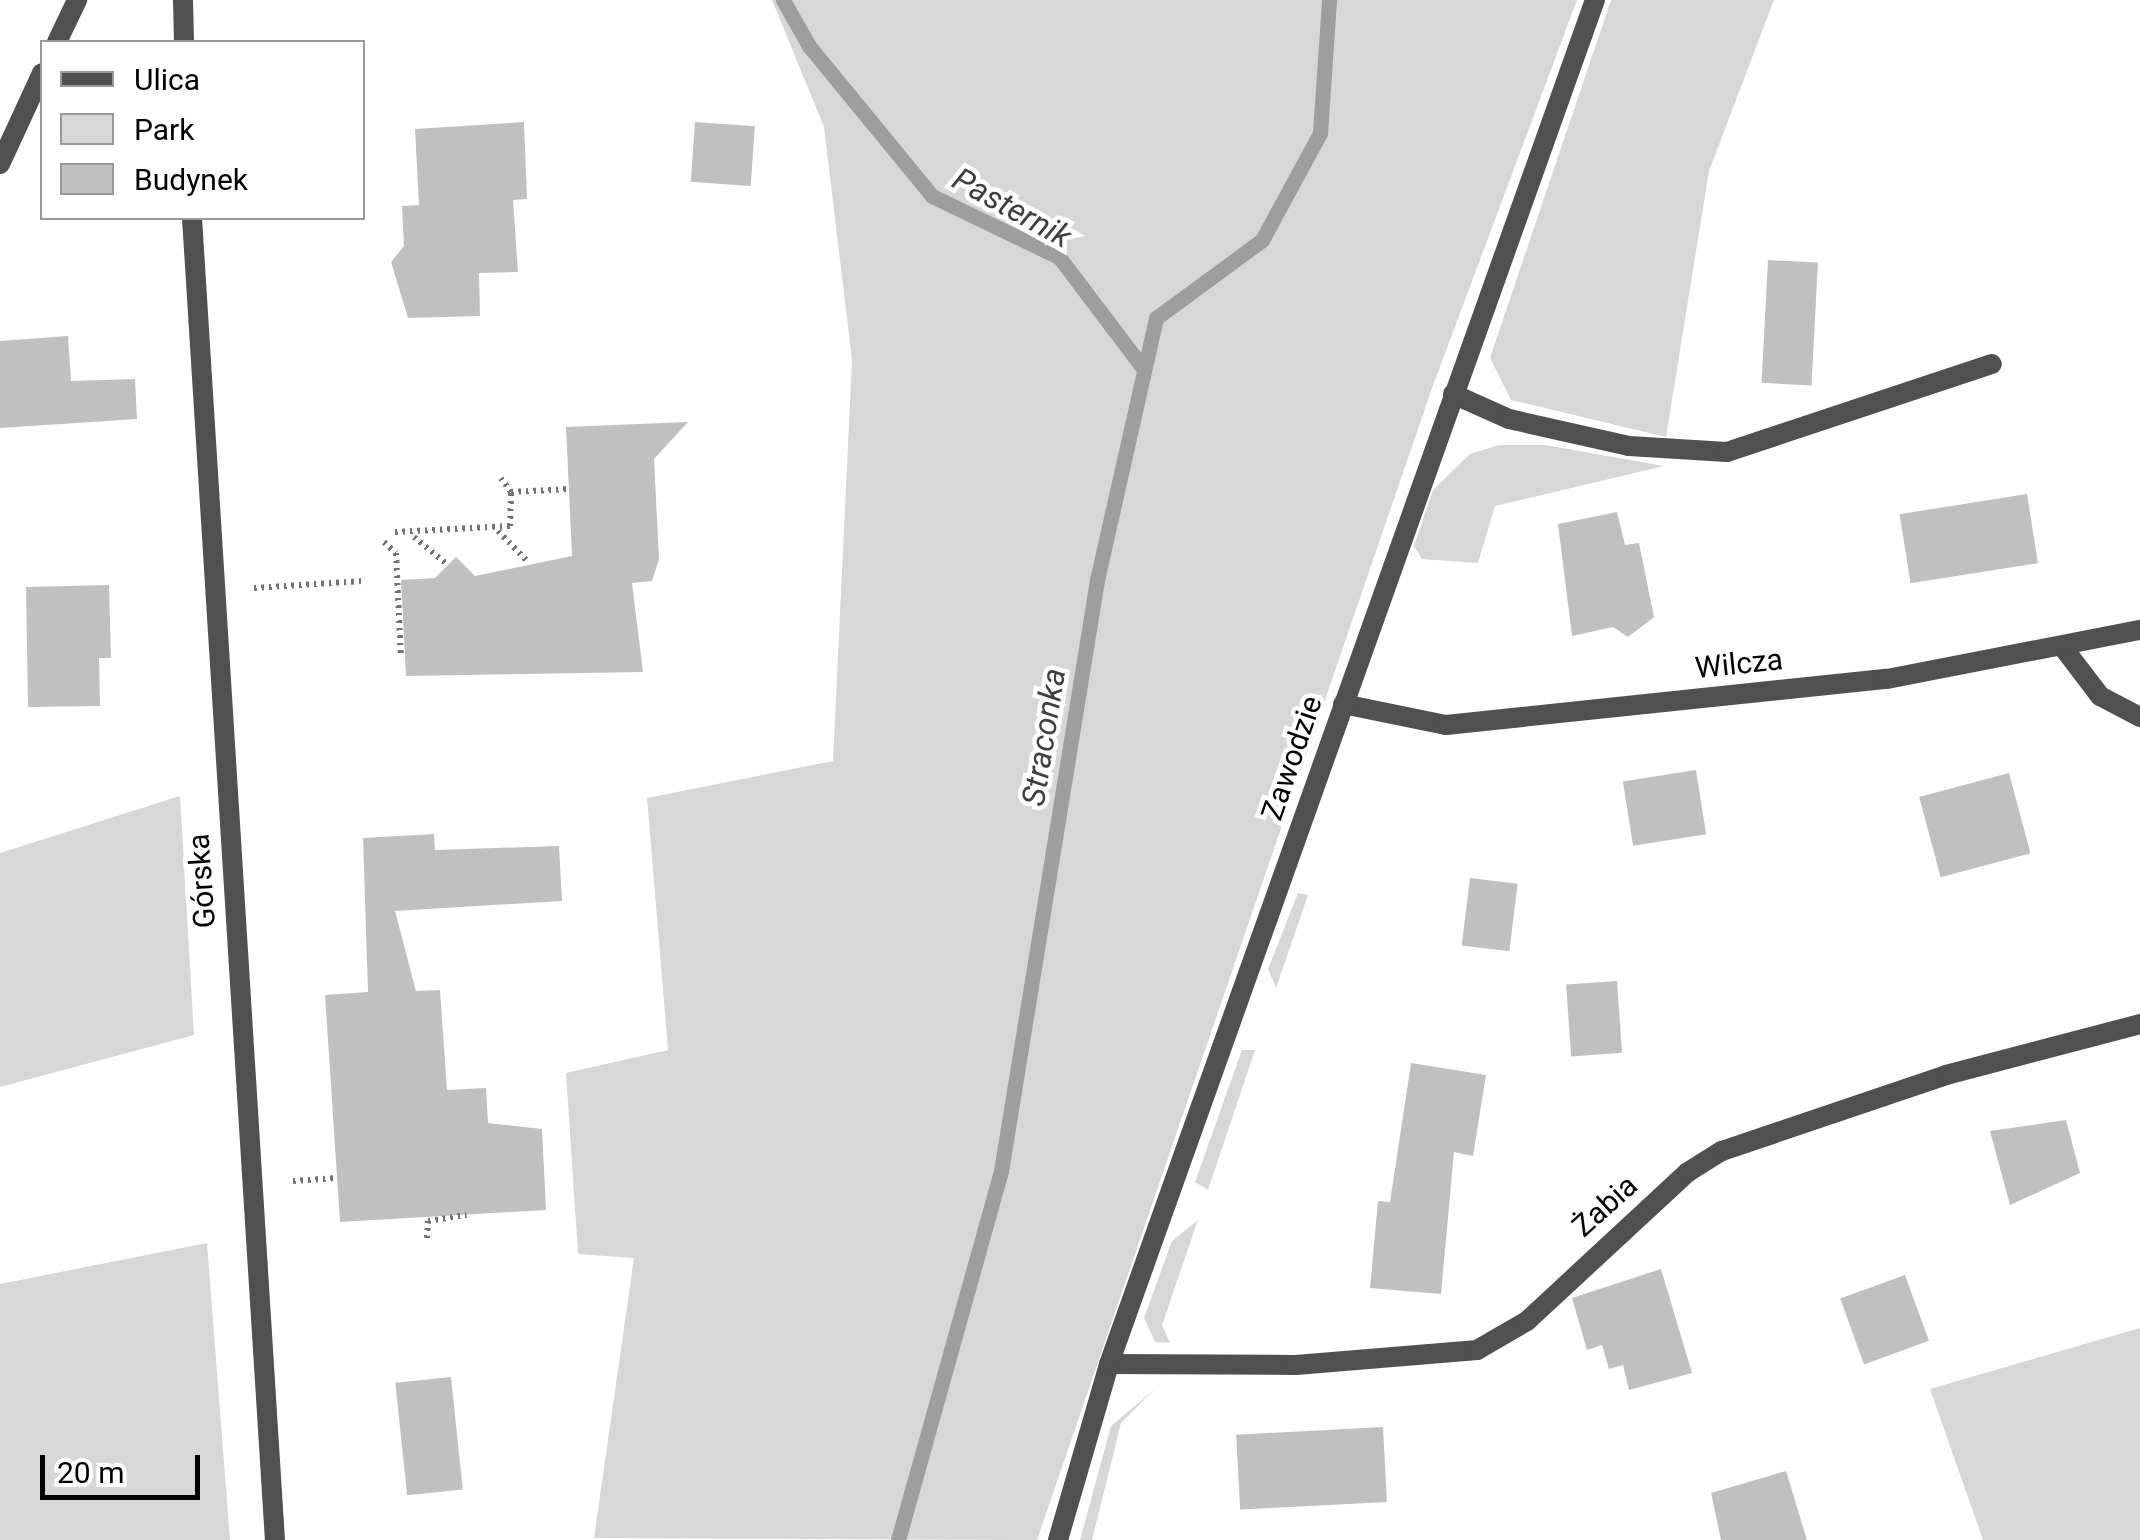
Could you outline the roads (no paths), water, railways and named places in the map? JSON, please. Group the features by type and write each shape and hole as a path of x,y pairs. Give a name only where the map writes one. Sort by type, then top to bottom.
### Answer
{"street":[{"path":"58,40 77,0"},
{"path":"183,0 184,40"},
{"name":"Zawodzie","path":"1058,1540 1109,1364 1595,0"},
{"path":"0,164 40,77"},
{"name":"Górska","path":"192,220 275,1540"},
{"path":"1452,394 1509,419 1629,446 1727,452 1992,364"},
{"name":"Wilcza","path":"1342,704 1446,725 1887,679 2065,650 2140,630"},
{"path":"2065,650 2100,696 2140,717"},
{"name":"Żabia","path":"1109,1364 1296,1366 1477,1350 1527,1321 1688,1172 1722,1152 1946,1075 2140,1024"}],"waterway":[{"name":"Pasternik","path":"783,0 809,46 932,196 1059,257 1143,368"},
{"name":"Straconka","path":"898,1540 1001,1171 1097,580 1156,318 1262,240 1320,133 1329,0"}]}
